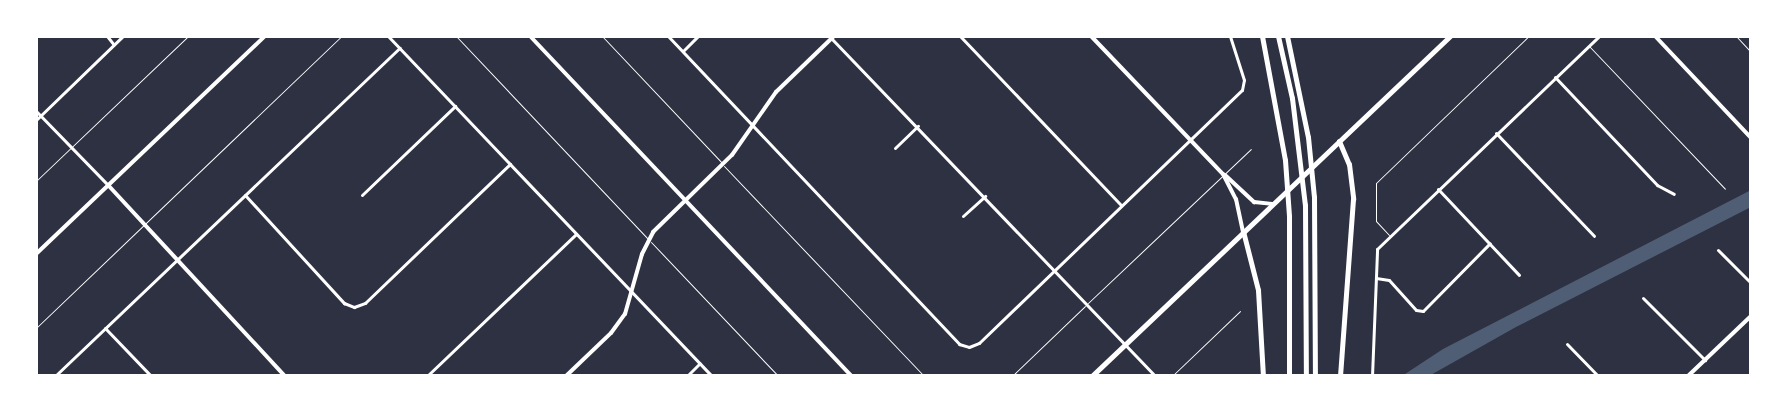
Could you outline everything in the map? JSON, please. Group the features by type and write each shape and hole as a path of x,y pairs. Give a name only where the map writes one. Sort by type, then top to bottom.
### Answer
{"highway":[{"path":"1262,36 1285,160 1289,216 1289,376"},
{"path":"1278,36 1300,147 1305,205 1306,376"},
{"path":"1287,36 1308,137 1314,197 1315,376"},
{"path":"1339,141 1349,164 1353,198 1340,376"},
{"path":"1243,231 1258,290 1263,376"}],"main road":[{"path":"1092,376 1450,36"}],"street":[{"path":"107,36 114,45"},
{"path":"36,120 123,36"},
{"path":"36,254 265,36"},
{"path":"388,36 712,376"},
{"path":"530,36 852,376"},
{"path":"668,36 959,344 969,347 979,343 1054,268 1242,90 1244,80 1230,36"},
{"path":"683,51 698,36"},
{"path":"960,36 1121,205"},
{"path":"1091,36 1223,174 1254,202 1272,204"},
{"path":"1372,376 1377,249 1599,36"},
{"path":"1655,36 1751,138"},
{"path":"566,376 619,323 633,293 649,240 685,200 723,164 754,127 781,87 833,37 1155,376"},
{"path":"56,376 400,48"},
{"path":"1555,78 1657,184 1674,194"},
{"path":"362,195 455,106"},
{"path":"36,111 146,225 175,261 285,376"},
{"path":"895,148 918,126"},
{"path":"1496,133 1594,236"},
{"path":"244,195 344,303 354,307 365,303 510,164"},
{"path":"1223,174 1236,199 1243,231"},
{"path":"1438,189 1519,275"},
{"path":"963,216 985,196"},
{"path":"428,376 576,234"},
{"path":"1376,278 1389,280 1416,310 1423,312 1490,243"},
{"path":"1718,250 1751,283"},
{"path":"1643,298 1704,360"},
{"path":"1688,376 1751,316"},
{"path":"105,328 151,376"},
{"path":"1567,344 1598,376"},
{"path":"687,376 700,363"}],"lane":[{"path":"36,180 188,36"},
{"path":"36,328 342,36"},
{"path":"456,36 778,376"},
{"path":"602,36 924,376"},
{"path":"1390,235 1376,221 1376,183 1529,36"},
{"path":"1736,36 1751,52"},
{"path":"1588,46 1724,189"},
{"path":"1012,376 1251,149"},
{"path":"1172,376 1240,311"}],"water":[{"path":"1751,190 1751,207 1516,327 1429,376 1402,376 1443,349"}]}
